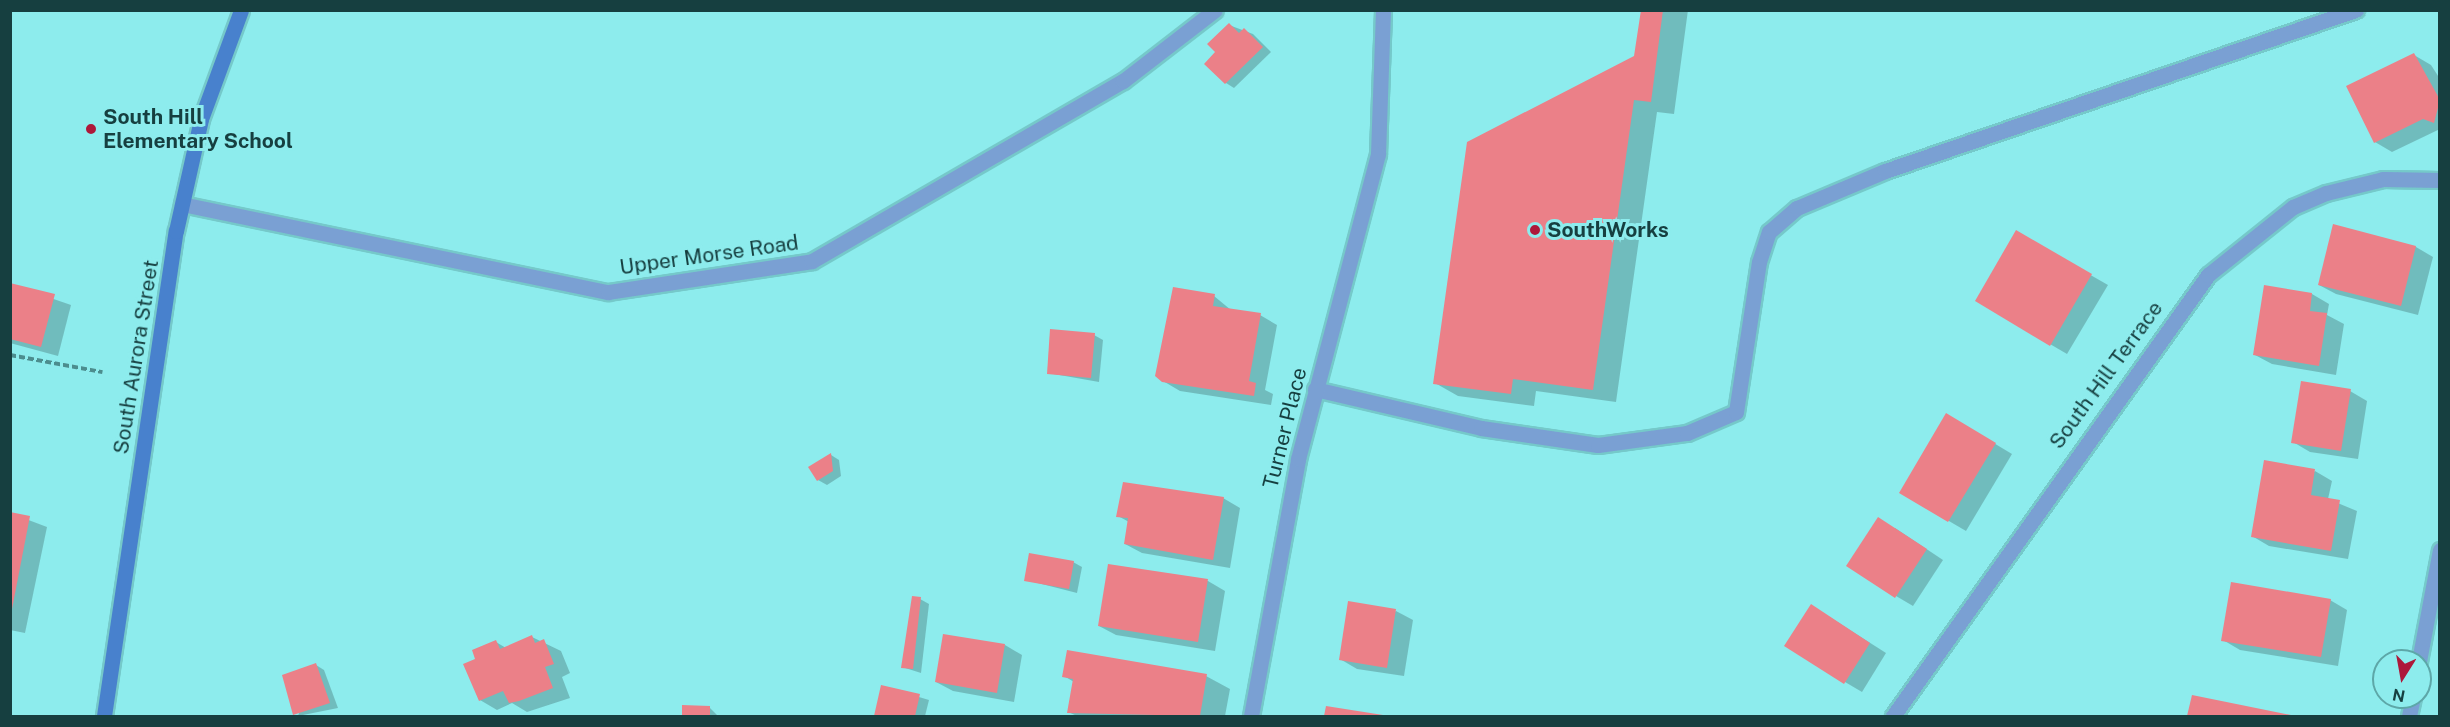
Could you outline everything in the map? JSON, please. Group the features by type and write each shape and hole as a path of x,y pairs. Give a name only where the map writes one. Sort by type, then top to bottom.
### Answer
{"main road":[{"name":"South Aurora Street","path":"104,717 182,204 201,119 241,10"}],"street":[{"name":"Upper Morse Road","path":"182,204 608,291 812,261 1123,81 1215,10"},
{"name":"Turner Place","path":"1251,717 1284,523 1315,389 1378,154 1383,10"},
{"path":"1315,389 1481,428 1598,444 1687,433 1736,412 1759,262 1769,232 1797,208 1885,171 2356,10"},
{"name":"South Hill Terrace","path":"1893,717 2208,275 2293,207 2326,192 2383,179 2439,180"},
{"path":"2421,649 2439,550"}],"path":[{"path":"10,355 102,372"}],"building":[{"name":"SouthWorks","path":"1641,10 1663,10 1651,102 1634,100 1593,390 1513,379 1511,394 1433,384 1467,142 1634,56"},
{"path":"1229,23 1239,33 1244,28 1263,47 1225,84 1204,64 1215,52 1207,44"},
{"path":"2414,53 2440,100 2434,123 2423,119 2374,143 2346,86"},
{"path":"2333,224 2416,246 2401,306 2318,285"},
{"path":"2016,230 2092,274 2050,346 1975,301"},
{"path":"10,283 55,294 41,347 10,339"},
{"path":"2264,285 2312,293 2310,311 2327,313 2319,366 2253,355"},
{"path":"1173,287 1215,294 1213,306 1261,313 1249,381 1256,383 1254,396 1162,382 1155,376"},
{"path":"1050,329 1095,333 1091,378 1047,374"},
{"path":"2301,381 2351,389 2341,451 2291,443"},
{"path":"1946,413 1996,443 1948,522 1899,493"},
{"path":"831,453 833,471 817,481 808,467"},
{"path":"2264,460 2315,469 2311,495 2340,500 2331,551 2251,537"},
{"path":"1123,482 1224,497 1213,560 1124,544 1128,518 1116,517"},
{"path":"10,512 30,516 12,609 10,609"},
{"path":"1878,517 1927,549 1895,598 1846,566"},
{"path":"1029,553 1074,561 1069,589 1024,581"},
{"path":"1108,564 1208,579 1198,642 1098,626"},
{"path":"2231,582 2331,599 2321,657 2221,641"},
{"path":"912,596 921,597 913,669 901,668"},
{"path":"1348,601 1396,609 1387,668 1339,660"},
{"path":"1811,604 1870,643 1844,684 1784,646"},
{"path":"943,634 1005,644 997,693 935,682"},
{"path":"532,635 535,643 544,639 554,664 545,667 553,688 509,703 503,691 479,701 463,664 475,659 472,650 496,640 500,649"},
{"path":"1067,650 1207,674 1200,716 1067,713 1073,679 1062,677"},
{"path":"316,663 330,703 293,715 282,675"},
{"path":"881,685 920,694 915,716 874,716"},
{"path":"2192,695 2291,715 2291,716 2187,716"},
{"path":"682,705 710,706 710,716 682,716"},
{"path":"1326,706 1383,715 1383,716 1324,716"}],"place":[{"name":"South Hill Elementary School","path":"91,129"},
{"name":"SouthWorks","path":"1535,230"}]}
